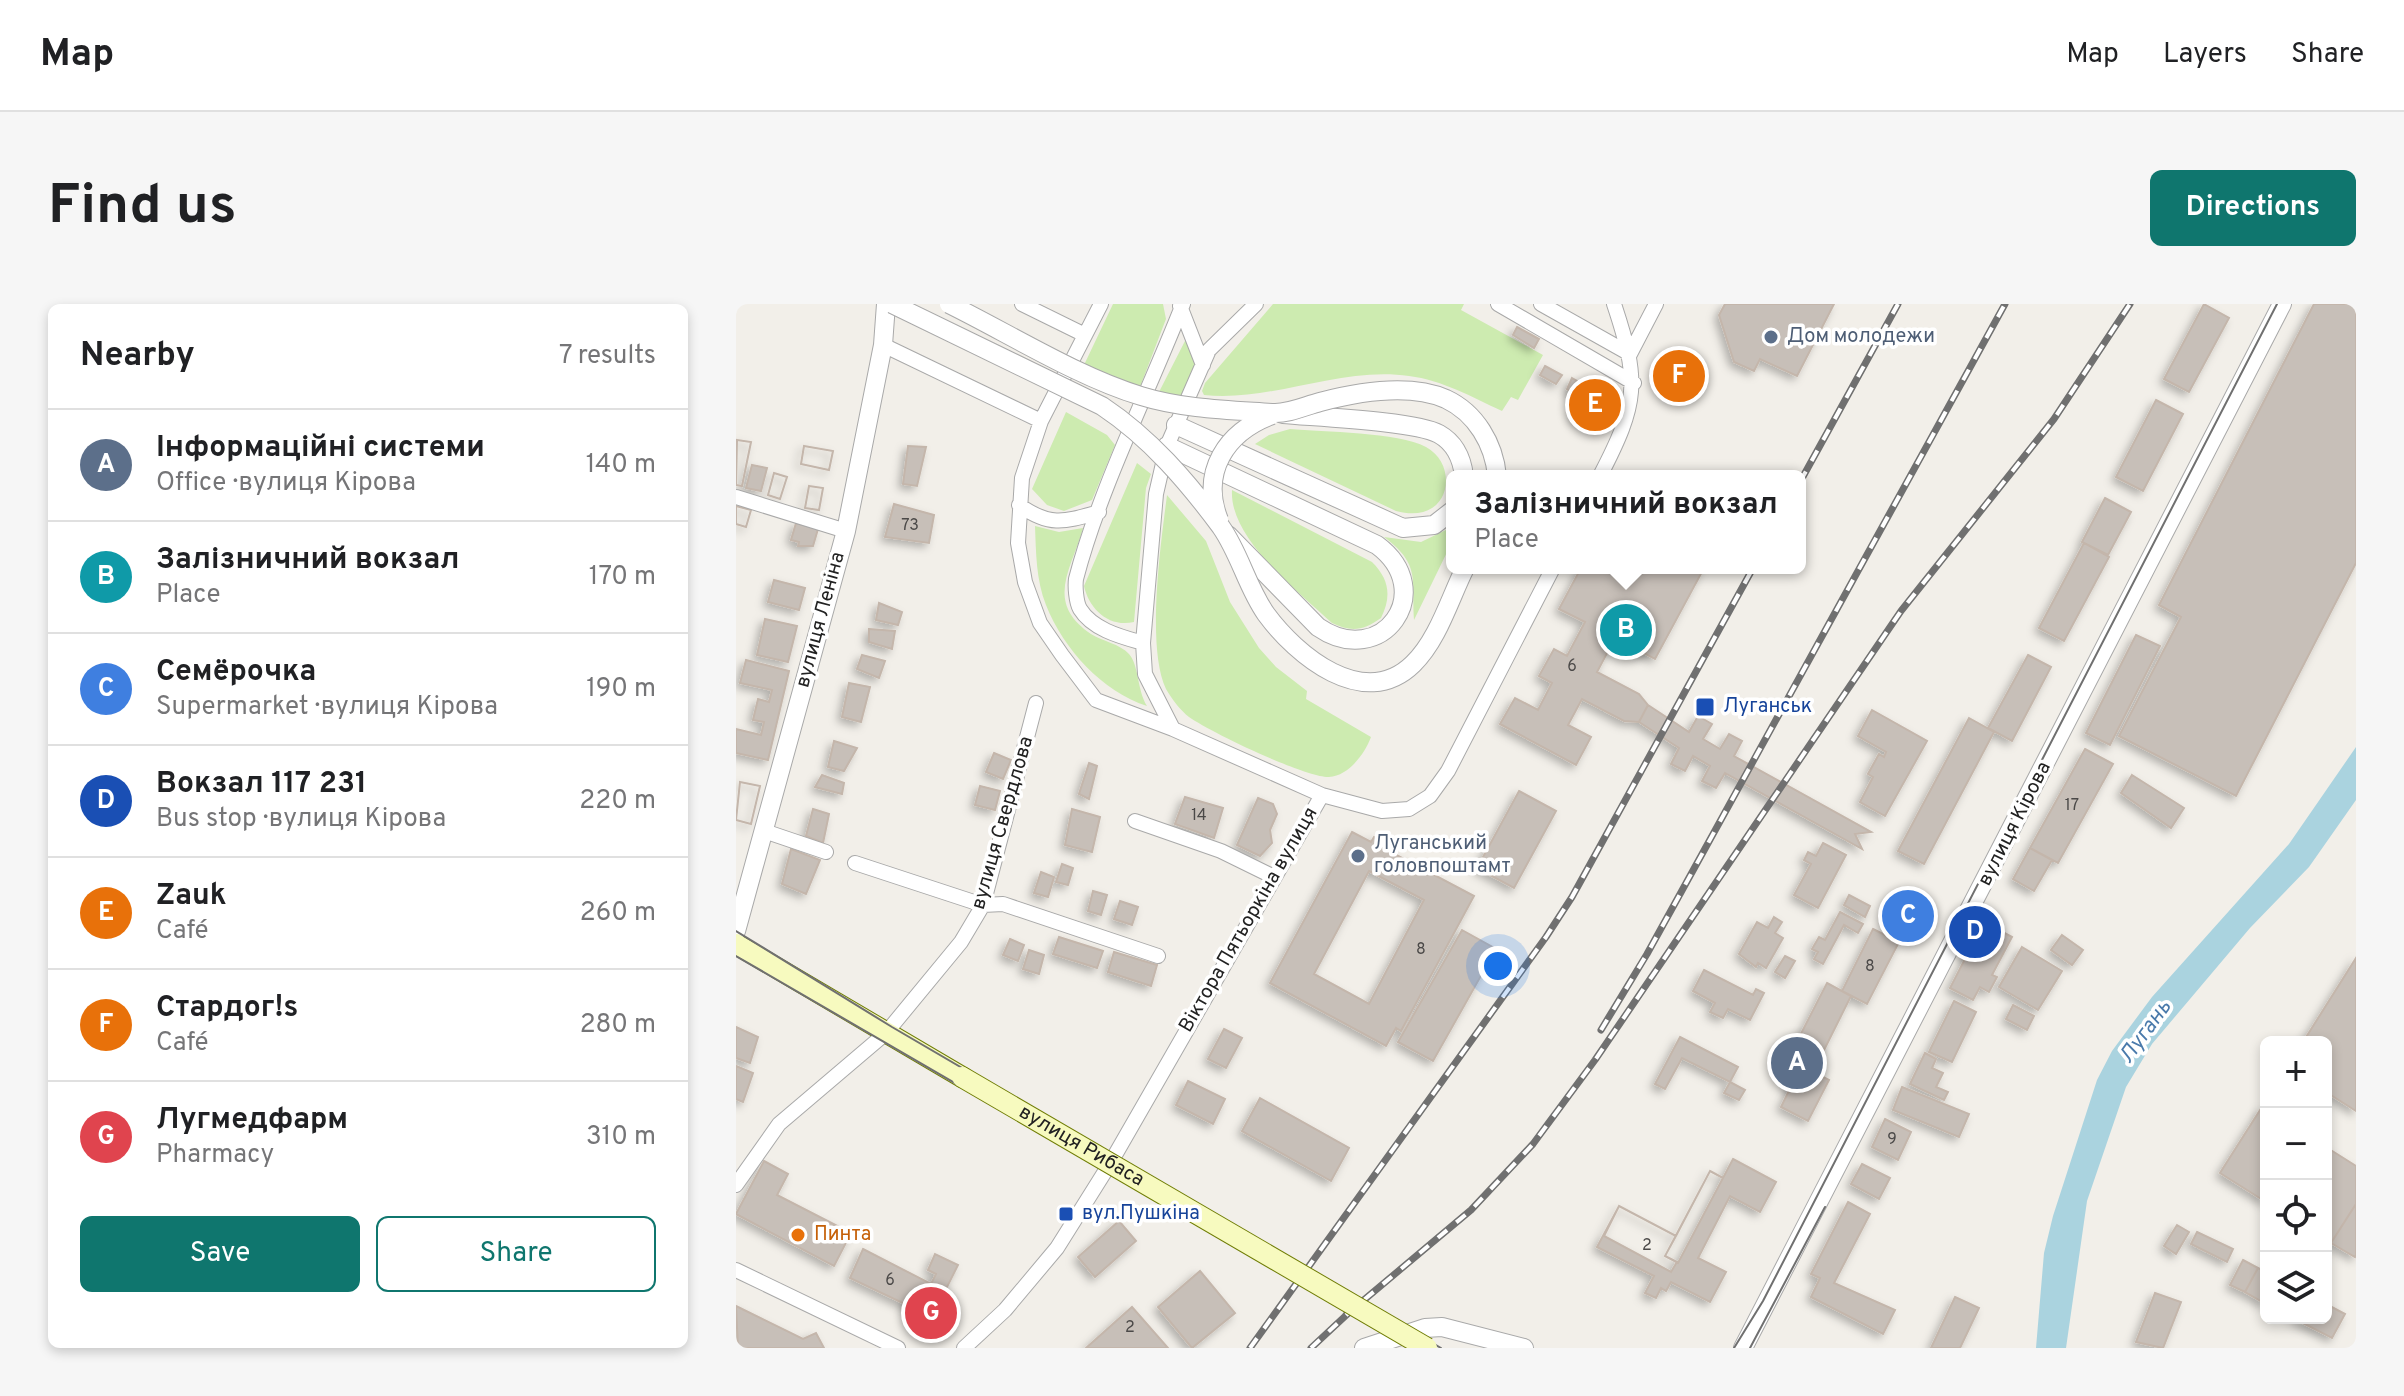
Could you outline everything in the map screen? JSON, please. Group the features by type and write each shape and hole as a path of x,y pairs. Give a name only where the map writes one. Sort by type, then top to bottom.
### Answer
{"main road":[{"name":"вулиця Рибаса","path":"736,944 1427,1348"}],"street":[{"name":"вулиця Леніна","path":"736,931 846,531 883,345 886,304"},
{"path":"892,304 1102,406 1126,422 1167,461 1223,530 1318,627 1346,641 1376,636 1388,628 1404,600 1400,568 1377,545 1235,481 1167,446"},
{"path":"949,304 1140,395 1194,407 1422,428 1452,444 1463,470"},
{"path":"1022,304 1085,335"},
{"path":"1101,304 1041,421 1022,478 1018,543 1025,582 1047,634 1096,700 1173,729 1322,795"},
{"path":"1173,729 1145,674 1143,643 1156,494 1167,446 1209,350 1256,304"},
{"path":"1498,304 1634,383"},
{"path":"1541,304 1630,354"},
{"path":"1603,470 1621,431 1634,383 1630,354 1614,304"},
{"path":"1630,354 1656,304"},
{"name":"вулиця Кірова","path":"1740,1347 2282,304"},
{"path":"1180,305 1203,365"},
{"path":"1143,643 1112,634 1079,608 1075,583 1099,512 1180,305"},
{"path":"883,345 1041,421"},
{"path":"1462,574 1425,649 1413,665 1396,676 1376,682 1356,681 1313,663 1278,629 1253,593 1223,530 1213,497 1212,480 1218,458 1238,432 1278,413 1375,392 1416,392 1445,399 1468,414 1485,434 1496,460 1497,470"},
{"path":"1176,425 1388,523 1419,529 1434,525 1446,516"},
{"path":"736,497 846,531"},
{"path":"1019,505 1040,520 1068,521 1099,512"},
{"name":"Віктора Пятьоркіна вулиця","path":"964,1348 1005,1310 1057,1248 1111,1162 1322,795 1382,811 1409,809 1430,796 1448,771 1550,574"},
{"name":"вулиця Свердлова","path":"736,1185 779,1124 886,1033 961,942 983,905 1036,703"},
{"path":"1135,821 1221,851 1274,877"},
{"path":"764,831 826,852"},
{"path":"855,863 983,905 1003,904 1158,956"},
{"path":"736,1270 898,1348"},
{"path":"1364,1348 1425,1328 1442,1327 1524,1348"}],"green space":[{"path":"1113,304 1163,304 1166,319 1140,387 1084,365"},
{"path":"1273,304 1464,304 1461,310 1543,355 1518,400 1511,397 1502,411 1433,381 1383,374 1332,379 1256,394 1204,395 1205,383"},
{"path":"1186,339 1196,363 1181,396 1159,392"},
{"path":"1066,412 1107,435 1115,445 1092,500 1064,511 1047,505 1032,489"},
{"path":"1290,429 1398,438 1426,447 1437,456 1443,467 1446,479 1444,491 1439,502 1429,510 1414,513 1396,511 1255,444 1269,435"},
{"path":"1137,463 1151,474 1146,488 1134,622 1125,623 1109,619 1095,609 1084,586"},
{"path":"1232,490 1372,562 1387,588 1387,602 1381,618 1357,629 1332,623 1268,563 1254,545 1234,509"},
{"path":"1167,495 1206,541 1230,602 1259,648 1276,667 1307,691 1306,699 1371,737 1365,750 1343,773 1329,777 1317,775 1258,753 1189,717 1168,693 1160,671 1156,622"},
{"path":"1035,526 1059,532 1083,528 1065,584 1068,609 1076,622 1091,634 1129,654 1147,706 1100,679 1063,638 1040,586"},
{"path":"1446,530 1446,554 1414,620 1409,565 1384,537 1421,542"}],"water":[{"name":"Лугань","path":"2356,747 2356,800 2309,867 2250,928 2152,1044 2126,1087 2087,1201 2066,1348 2036,1348 2044,1253 2053,1216 2097,1080 2112,1051 2152,997 2289,844"}],"building":[{"name":"Дом молодежи","path":"1725,304 1834,304 1797,376 1760,359 1754,371 1734,362 1719,315"},
{"path":"2204,304 2229,318 2189,392 2164,379"},
{"path":"2314,304 2356,304 2356,563 2236,796 2119,736 2181,617 2159,605"},
{"path":"1517,327 1539,339 1534,348 1513,335"},
{"path":"1545,366 1562,375 1556,384 1540,375"},
{"path":"1572,378 1586,386 1580,397 1567,389"},
{"path":"1586,396 1609,408 1599,428 1574,415"},
{"path":"2156,400 2183,414 2143,491 2116,477"},
{"path":"737,440 751,442 742,486 736,485"},
{"path":"737,440 751,442 742,486 736,485"},
{"path":"804,446 833,451 829,470 801,464"},
{"path":"804,446 833,451 829,470 801,464"},
{"path":"908,446 926,447 917,486 903,484"},
{"path":"752,465 767,468 761,491 746,488"},
{"path":"774,473 787,477 780,499 768,495"},
{"path":"774,473 787,477 780,499 768,495"},
{"path":"809,486 823,488 819,510 805,508"},
{"path":"809,486 823,488 819,510 805,508"},
{"path":"2105,498 2131,512 2108,555 2082,542"},
{"path":"894,504 934,515 929,543 885,537"},
{"path":"736,506 751,510 746,527 736,524"},
{"path":"736,506 751,510 746,527 736,524"},
{"path":"796,523 818,529 813,546 798,546 799,542 791,540"},
{"path":"2084,543 2109,557 2064,641 2039,628"},
{"path":"1578,574 1701,574 1655,659 1615,638 1597,672 1639,694 1648,705 1639,722 1624,721 1582,699 1568,725 1591,737 1576,765 1500,724 1515,698 1538,710 1552,683 1539,676 1554,649 1567,656 1585,622 1559,609"},
{"path":"774,580 805,588 799,610 768,602"},
{"path":"879,603 902,612 898,625 876,620"},
{"path":"765,619 797,626 788,662 757,655"},
{"path":"869,629 895,631 892,649 869,642"},
{"path":"2136,635 2160,646 2110,745 2086,733"},
{"path":"862,655 885,661 879,678 857,669"},
{"path":"2028,655 2051,667 2012,741 1988,728"},
{"path":"746,660 789,671 768,760 736,753 736,729 761,735 764,722 753,720 758,699 769,702 772,690 740,683"},
{"path":"849,683 870,687 861,722 842,717"},
{"path":"1648,705 1689,732 1698,716 1712,724 1703,739 1720,749 1729,734 1742,741 1734,756 1871,832 1855,834 1862,849 1725,773 1716,788 1702,781 1710,766 1693,756 1685,771 1671,764 1679,748 1639,722"},
{"path":"1872,710 1927,741 1885,816 1860,802 1873,777 1868,774 1879,754 1884,757 1886,752 1858,736"},
{"path":"1969,718 1994,732 1924,864 1898,851"},
{"path":"834,741 857,748 844,771 828,767"},
{"path":"2085,749 2113,764 2058,863 2030,848"},
{"path":"994,753 1011,760 1003,779 986,772"},
{"path":"1089,763 1097,766 1089,799 1079,794"},
{"path":"822,775 844,783 842,794 815,787"},
{"path":"2132,775 2184,808 2171,828 2121,793"},
{"path":"740,782 760,786 751,824 736,820"},
{"path":"740,782 760,786 751,824 736,820"},
{"path":"980,786 1000,791 995,810 975,805"},
{"path":"1519,791 1556,811 1514,888 1477,868"},
{"path":"1185,797 1223,808 1214,838 1175,824"},
{"path":"1258,798 1273,804 1277,814 1270,830 1272,843 1260,856 1237,845"},
{"path":"813,809 829,814 823,843 806,836"},
{"path":"1072,809 1100,817 1092,852 1065,845"},
{"path":"1352,832 1371,842 1374,837 1388,845 1385,849 1474,896 1401,1031 1396,1028 1386,1046 1270,983","holes":["1369,871 1424,900 1369,1004 1314,974"]},
{"path":"1823,843 1846,855 1818,908 1794,895 1811,864 1804,860 1808,852 1816,856"},
{"path":"2030,848 2052,860 2034,891 2013,879"},
{"path":"791,849 820,860 806,894 782,884"},
{"path":"1062,864 1073,868 1068,885 1056,882"},
{"path":"1041,872 1054,877 1048,897 1034,893"},
{"path":"1093,891 1107,895 1101,915 1088,911"},
{"path":"1849,895 1870,906 1865,917 1844,905"},
{"path":"1902,899 1924,910 1913,930 1892,919"},
{"path":"1120,901 1138,907 1132,925 1114,919"},
{"path":"1840,912 1863,924 1858,933 1844,925 1823,964 1814,959 1818,952 1812,949 1819,937 1825,940"},
{"path":"1774,917 1782,922 1775,933 1783,938 1766,968 1758,963 1756,967 1739,954 1757,922 1768,928"},
{"path":"1984,922 2012,937 1992,975 1997,977 1989,992 1980,987 1973,1000 1950,988"},
{"path":"1873,929 1899,942 1867,1004 1842,991"},
{"path":"1462,930 1496,949 1433,1061 1398,1042"},
{"path":"2062,935 2083,950 2072,965 2051,950"},
{"path":"1059,937 1103,951 1097,968 1053,954"},
{"path":"1010,939 1024,945 1018,961 1003,955"},
{"path":"2022,947 2062,971 2038,1010 1999,987"},
{"path":"1029,950 1044,955 1039,974 1023,969"},
{"path":"1114,952 1157,965 1151,986 1108,972"},
{"path":"1785,956 1795,961 1785,978 1775,972"},
{"path":"2356,958 2356,1111 2332,1096 2332,1036 2307,1036"},
{"path":"1704,970 1753,995 1756,989 1764,993 1750,1020 1728,1009 1723,1018 1710,1012 1715,1003 1693,991"},
{"path":"1827,983 1851,996 1813,1072 1829,1080 1808,1121 1781,1107 1801,1066 1788,1059"},
{"path":"1954,1001 1976,1012 1952,1062 1929,1052"},
{"path":"2013,1005 2034,1016 2027,1030 2006,1019"},
{"path":"736,1027 758,1037 750,1063 736,1058"},
{"path":"1224,1029 1242,1038 1226,1068 1208,1059"},
{"path":"1680,1037 1738,1067 1730,1082 1682,1058 1665,1089 1655,1084"},
{"path":"1925,1053 1936,1059 1932,1068 1943,1073 1936,1087 1948,1092 1944,1100 1910,1084"},
{"path":"736,1066 753,1073 743,1102 736,1099"},
{"path":"1188,1081 1225,1099 1213,1124 1176,1105"},
{"path":"1730,1082 1745,1090 1739,1100 1724,1093"},
{"path":"1902,1087 1969,1114 1959,1137 1893,1110"},
{"path":"1260,1098 1349,1148 1331,1181 1242,1131"},
{"path":"2260,1110 2260,1198 2220,1173"},
{"path":"1885,1119 1911,1132 1898,1160 1872,1147"},
{"path":"2332,1151 2356,1166 2356,1204 2332,1241"},
{"path":"1733,1159 1776,1182 1760,1212 1730,1196 1698,1258 1726,1272 1710,1302 1671,1282 1666,1291 1661,1288 1656,1298 1645,1293 1654,1276 1597,1247 1619,1206 1676,1236 1710,1171 1723,1178"},
{"path":"764,1161 788,1174 777,1195 851,1233 834,1266 736,1214"},
{"path":"1862,1164 1890,1178 1879,1199 1851,1184"},
{"path":"1710,1171 1723,1178 1678,1263 1665,1256"},
{"path":"1848,1202 1870,1214 1834,1283 1895,1310 1883,1334 1811,1297 1820,1278 1811,1274"},
{"path":"2356,1204 2355,1257 2332,1241"},
{"path":"1619,1206 1676,1236 1665,1256 1677,1262 1671,1272 1604,1236"},
{"path":"1119,1221 1136,1241 1095,1277 1078,1257"},
{"path":"2177,1225 2189,1232 2176,1254 2164,1246"},
{"path":"2197,1232 2233,1249 2227,1262 2191,1244"},
{"path":"863,1249 931,1284 936,1274 928,1270 935,1254 958,1265 932,1317 850,1278"},
{"path":"2243,1260 2258,1268 2245,1292 2230,1285"},
{"path":"2258,1268 2260,1269 2260,1301 2245,1292"},
{"path":"1200,1271 1235,1313 1192,1348 1158,1307"},
{"path":"2155,1293 2181,1302 2163,1348 2136,1342"},
{"path":"1955,1297 1979,1308 1960,1348 1931,1348"},
{"path":"736,1306 803,1339 816,1333 824,1348 738,1348"},
{"path":"1132,1307 1168,1348 1086,1348"},
{"path":"2332,1307 2345,1314 2332,1338 2305,1324 2332,1324"}],"tram line":[{"path":"1734,1348 1763,1301 2277,304"},
{"path":"736,931 892,1027 1441,1348"},
{"path":"736,956 1411,1348"},
{"path":"1750,1348 1825,1207"}],"railway":[{"path":"1806,471 1898,304"},
{"path":"1601,1030 1647,954 2005,304"},
{"path":"1346,1315 1471,1210 1533,1144 1595,1060 1901,611 2054,419 2130,304"},
{"path":"1250,1348 1572,897 1750,574"},
{"path":"1311,1348 1355,1307"}],"place":[{"name":"Дом молодежи","path":"1771,337"},
{"name":"Стардог!s","path":"1679,376"},
{"name":"Zauk","path":"1595,405"},
{"name":"Залізничний вокзал","path":"1626,630"},
{"name":"Луганськ","path":"1705,707"},
{"name":"Луганський головпоштамт","path":"1358,856"},
{"name":"Семёрочка","path":"1908,916"},
{"name":"Вокзал 117 231","path":"1975,932"},
{"name":"Інформаційні системи","path":"1797,1063"},
{"name":"вул.Пушкіна","path":"1066,1214"},
{"name":"Пинта","path":"798,1235"},
{"name":"Лугмедфарм","path":"931,1313"}]}
